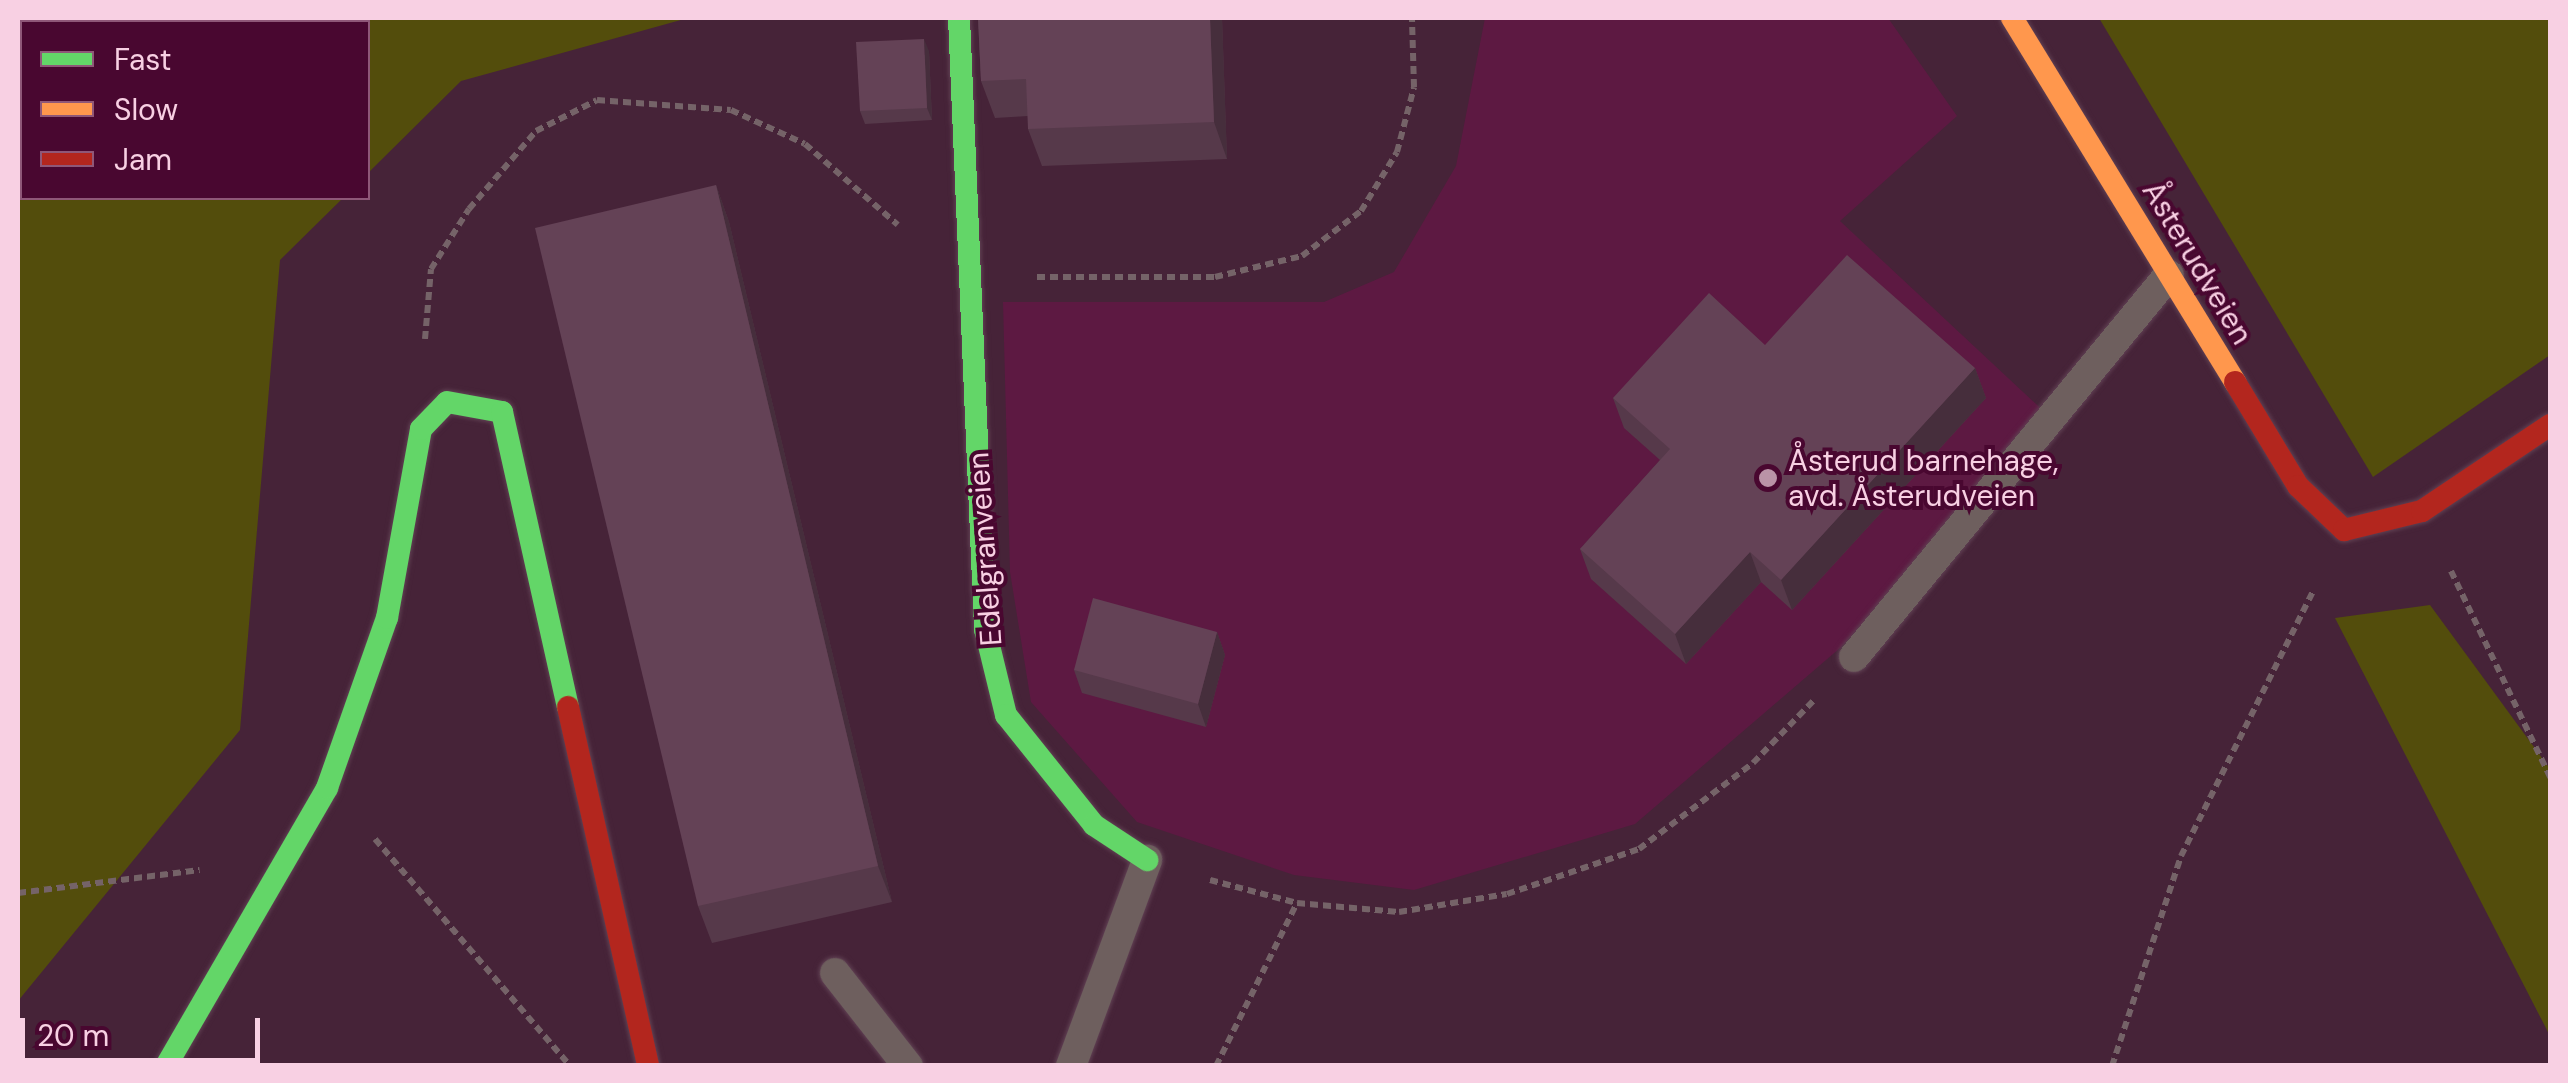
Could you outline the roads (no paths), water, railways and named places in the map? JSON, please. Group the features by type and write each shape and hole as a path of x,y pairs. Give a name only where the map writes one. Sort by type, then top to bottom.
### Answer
{"street":[{"name":"Edelgranveien","path":"960,18 985,629 1006,715 1094,825 1147,860"},
{"name":"Åsterudveien","path":"2012,18 2298,486 2344,530 2422,511 2550,425"},
{"path":"166,1066 327,788 387,618 421,429 447,402 502,412 648,1066"}],"lane":[{"path":"1854,658 2169,275"},
{"path":"1071,1066 1147,860"},
{"path":"835,973 908,1066"}],"place":[{"name":"Åsterud barnehage, avd. Åsterudveien","path":"1768,478"}]}
